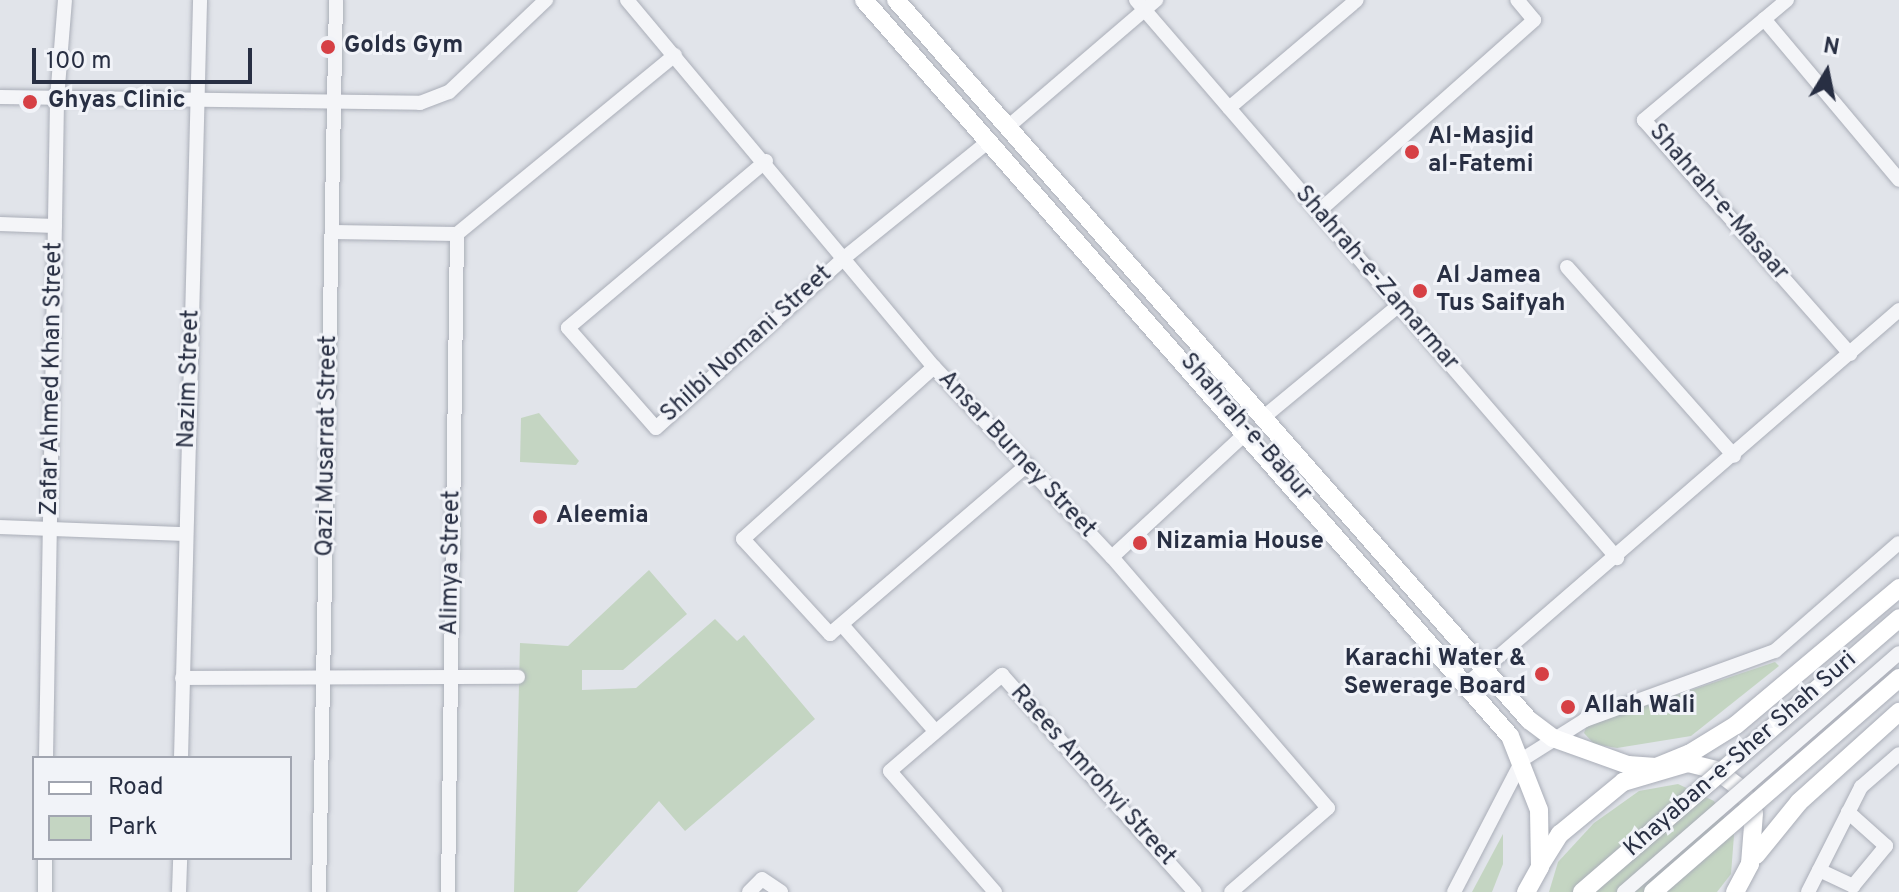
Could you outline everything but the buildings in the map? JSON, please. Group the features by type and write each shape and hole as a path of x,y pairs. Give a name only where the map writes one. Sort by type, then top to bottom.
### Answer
{"main road":[{"name":"Shahrah-e-Babur","path":"864,0 1468,683 1523,759 1539,810 1540,867"},
{"name":"Shahrah-e-Babur","path":"896,0 1265,416 1484,669 1553,738 1600,760 1656,767 1688,763 1716,770 1741,789 1754,813 1750,864 1744,892"},
{"path":"1027,183 1046,168"},
{"path":"1526,892 1540,867 1590,805 1736,725 1899,588"},
{"name":"Khayaban-e-Sher Shah Suri","path":"1582,892 1899,618"},
{"name":"Khayaban-e-Sher Shah Suri","path":"1653,892 1899,678"},
{"path":"1735,892 1750,864 1799,802 1899,712"},
{"path":"1534,892 1540,867"}],"street":[{"name":"Zafar Ahmed Khan Street","path":"46,756 57,99 65,0"},
{"name":"Nazim Street","path":"181,756 200,0"},
{"name":"Qazi Musarrat Street","path":"319,892 336,0"},
{"path":"0,97 420,103 449,92 546,0"},
{"name":"Ansar Burney Street","path":"627,0 766,161 934,367 1112,557 1328,808 1231,892"},
{"path":"1229,108 1357,0"},
{"path":"1318,212 1534,20 1517,0"},
{"name":"Shahrah-e-Masaar","path":"1787,0 1644,120 1850,354"},
{"path":"1009,126 1146,3"},
{"name":"Shahrah-e-Zamarmar","path":"1146,3 1229,108 1617,558"},
{"path":"1764,19 1899,180"},
{"path":"333,232 457,234 675,55"},
{"path":"844,258 989,141"},
{"name":"Shilbi Nomani Street","path":"766,161 568,328 656,428 844,258"},
{"path":"0,224 55,226"},
{"name":"Alimya Street","path":"448,892 457,234"},
{"path":"1567,267 1734,456"},
{"path":"1265,416 1399,305"},
{"path":"1468,683 1617,558 1899,310"},
{"path":"934,367 743,539 830,634 1027,465"},
{"path":"1112,557 1248,431"},
{"path":"0,527 185,534"},
{"path":"1454,892 1523,759 1553,738 1775,651 1899,543"},
{"path":"842,625 935,731"},
{"path":"1624,892 1899,653"},
{"name":"Raees Amrohvi Street","path":"995,892 890,771 1002,675 1195,892"},
{"path":"182,678 518,677"},
{"path":"1808,892 1861,787 1899,754"},
{"path":"1819,870 1853,886 1886,846 1848,812"},
{"path":"45,860 45,892"},
{"path":"179,892 180,860"},
{"path":"749,892 762,879 781,892"}],"green space":[{"path":"539,413 579,461 576,465 520,462 521,418"},
{"path":"649,570 687,614 623,670 582,670 582,690 636,688 715,619 737,641 744,635 815,719 685,831 659,801 577,892 514,892 520,643 568,646"},
{"path":"1775,662 1779,666 1691,736 1617,748 1594,744 1584,733 1587,725"},
{"path":"1678,784 1714,801 1734,835 1731,874 1717,892 1549,892 1558,862 1594,823 1639,791"},
{"path":"1503,834 1503,864 1492,892 1472,892"}],"place":[{"name":"Golds Gym","path":"328,47"},
{"name":"Ghyas Clinic","path":"30,102"},
{"name":"Al-Masjid al-Fatemi","path":"1412,152"},
{"name":"Al Jamea Tus Saifyah","path":"1420,291"},
{"name":"Aleemia","path":"540,517"},
{"name":"Nizamia House","path":"1140,543"},
{"name":"Karachi Water & Sewerage Board","path":"1542,674"},
{"name":"Allah Wali","path":"1568,707"}]}
